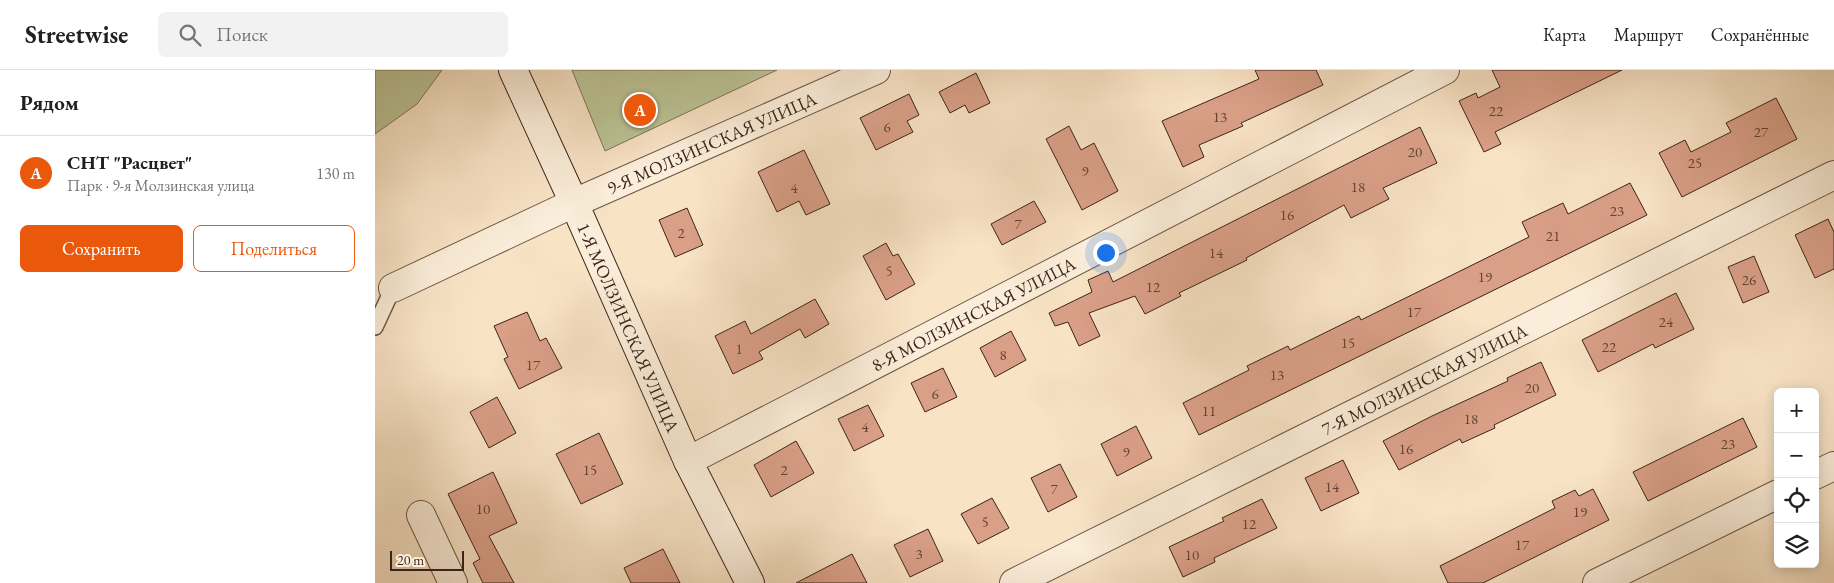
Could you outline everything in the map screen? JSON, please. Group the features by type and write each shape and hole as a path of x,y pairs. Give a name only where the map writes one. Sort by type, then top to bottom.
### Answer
{"street":[{"name":"1-Я МОЛЗИНСКАЯ УЛИЦА","path":"513,70 688,461 750,583"},
{"name":"9-Я МОЛЗИНСКАЯ УЛИЦА","path":"393,288 574,203 876,70"},
{"name":"8-Я МОЛЗИНСКАЯ УЛИЦА","path":"688,461 1445,70"},
{"name":"7-Я МОЛЗИНСКАЯ УЛИЦА","path":"1014,583 1834,175"},
{"path":"1819,474 1834,466"},
{"path":"1597,583 1774,496"},
{"path":"421,515 453,583"}],"lane":[{"path":"375,327 393,288"}],"green space":[{"path":"375,70 442,70 417,104 375,134"},
{"path":"572,70 777,70 605,151"}],"building":[{"path":"1255,70 1316,70 1323,85 1241,123 1243,126 1199,145 1204,157 1183,167 1162,121 1259,79"},
{"path":"1492,70 1622,70 1495,132 1501,144 1484,152 1459,101 1476,93 1478,98 1500,87"},
{"path":"976,73 990,103 969,113 965,105 950,113 939,92"},
{"path":"909,94 919,115 907,121 913,132 876,150 860,118"},
{"path":"1776,98 1797,139 1682,197 1659,153 1685,140 1691,152 1731,132 1726,123"},
{"path":"1069,126 1081,150 1094,143 1118,191 1082,210 1046,139"},
{"path":"1420,127 1437,163 1383,188 1389,199 1351,218 1344,205 1246,258 1247,260 1179,293 1181,296 1145,314 1135,296 1089,313 1100,336 1079,346 1068,322 1055,326 1049,313 1092,292 1088,280 1108,271 1113,282"},
{"path":"804,150 830,204 806,215 799,201 777,212 758,172"},
{"path":"1630,183 1647,215 1199,435 1183,403 1249,370 1247,366 1288,346 1290,350 1359,316 1361,320 1529,237 1522,222 1563,203 1568,214"},
{"path":"1034,201 1046,222 1002,245 991,224"},
{"path":"687,208 703,245 675,257 659,220"},
{"path":"1828,219 1834,232 1834,269 1815,278 1795,235"},
{"path":"886,243 893,256 898,254 915,284 886,300 863,256"},
{"path":"1754,256 1769,292 1743,303 1728,267"},
{"path":"1676,293 1694,329 1655,348 1653,344 1598,372 1582,340"},
{"path":"815,299 829,324 805,338 800,329 759,352 763,359 733,374 715,336 745,321 751,334"},
{"path":"527,312 540,341 546,338 562,368 519,389 504,359 508,357 494,326"},
{"path":"1011,331 1026,360 995,377 980,348"},
{"path":"1541,362 1556,395 1494,425 1495,428 1462,443 1460,439 1399,470 1383,441 1508,381 1507,378"},
{"path":"943,368 957,397 925,412 911,383"},
{"path":"497,397 516,433 489,448 470,412"},
{"path":"868,405 884,436 854,451 838,419"},
{"path":"1743,418 1757,447 1648,501 1633,472"},
{"path":"1136,426 1152,458 1117,476 1101,444"},
{"path":"599,433 623,484 581,504 556,454"},
{"path":"796,441 814,473 771,497 754,465"},
{"path":"1343,460 1359,493 1321,511 1305,478"},
{"path":"1060,464 1077,497 1048,512 1031,478"},
{"path":"493,472 517,523 489,536 514,583 483,583 473,563 480,559 448,494"},
{"path":"1593,489 1609,520 1483,583 1448,583 1440,566 1555,508 1552,501 1575,490 1579,496"},
{"path":"992,498 1009,528 978,544 961,514"},
{"path":"1262,499 1277,528 1214,558 1215,562 1183,577 1169,547 1224,521 1222,518"},
{"path":"928,529 943,561 910,577 894,545"},
{"path":"663,549 680,583 631,583 624,568"},
{"path":"852,554 867,583 796,583"}],"place":[{"name":"СНТ \"Расцвет\"","path":"640,110"}]}
